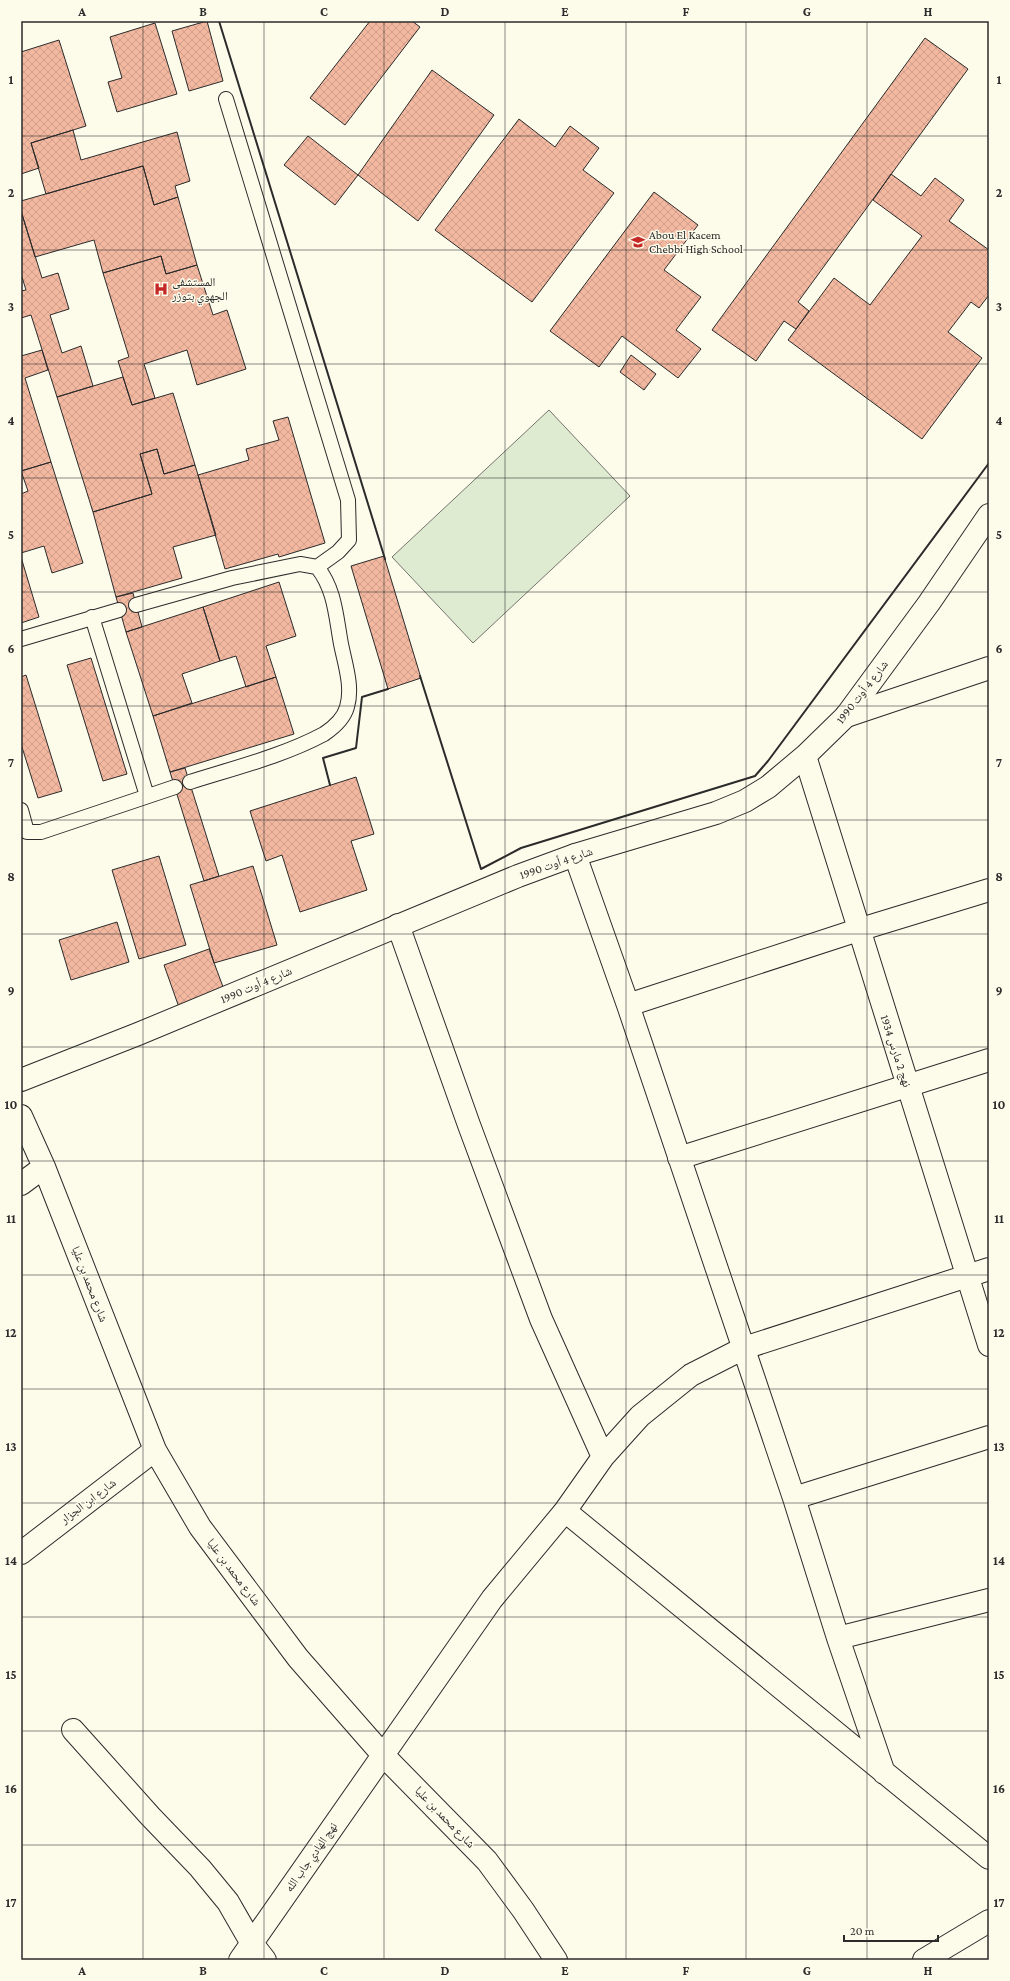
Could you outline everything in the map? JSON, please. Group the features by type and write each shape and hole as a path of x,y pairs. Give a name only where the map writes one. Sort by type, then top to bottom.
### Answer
{"street":[{"name":"شارع 4 أوت 1990","path":"21,1080 145,1032 398,924 518,876 575,856 716,813 768,787 805,756 846,716 929,604 989,515"},
{"path":"846,716 989,668"},
{"name":"نهج 2 مارس 1934","path":"805,756 858,930 989,1345"},
{"path":"575,856 628,1005 744,1348 794,1498 838,1638 884,1773"},
{"path":"628,1005 858,930 989,890"},
{"path":"398,924 469,1125 541,1319 603,1457"},
{"path":"679,1158 989,1060"},
{"name":"شارع محمد بن عليا","path":"21,1116 44,1167 155,1450 200,1527 298,1658 383,1755 436,1807 486,1861 523,1910 556,1960"},
{"path":"21,1184 44,1167"},
{"name":"نهج الهادي جاب الله","path":"246,1951 492,1599 565,1511 603,1457 640,1416 690,1375 744,1348 989,1269"},
{"path":"794,1498 989,1437"},
{"name":"شارع ابن الجزار","path":"21,1552 155,1450"},
{"path":"565,1511 989,1858"},
{"path":"838,1638 989,1600"},
{"path":"72,1730 150,1816 200,1868 228,1902 246,1951 265,1960"},
{"path":"924,1960 989,1921"}],"lane":[{"path":"226,100 348,500 349,540 338,552 318,567"},
{"path":"136,605 232,578 300,564 318,567 325,577 332,593 350,690 347,707 339,722 324,733 280,753 190,782"},
{"path":"21,639 119,610"},
{"path":"92,617 147,796"},
{"path":"21,810 27,832 41,832 175,787"}],"green space":[{"path":"549,410 630,496 473,643 392,557"}],"building":[{"path":"207,21 223,81 189,91 172,31"},
{"path":"370,21 412,21 420,27 345,125 310,98"},
{"path":"155,23 177,94 117,112 108,82 122,78 110,37"},
{"path":"925,38 968,69 798,302 809,311 796,329 784,321 756,361 712,330"},
{"path":"59,40 86,126 31,143 39,168 21,174 21,52"},
{"path":"432,70 494,115 418,221 358,175"},
{"path":"519,119 555,147 570,126 599,148 583,170 614,193 532,302 435,230"},
{"path":"73,130 81,160 177,132 190,181 175,186 178,197 154,205 143,166 46,194 31,143"},
{"path":"308,136 358,175 335,205 284,165"},
{"path":"143,166 154,205 178,197 197,265 166,274 161,256 103,273 94,240 35,257 21,211 21,201"},
{"path":"891,174 921,196 935,178 964,200 949,221 989,250 989,295 979,308 971,302 948,332 982,358 922,439 788,340 834,278 870,305 922,236 873,200"},
{"path":"654,192 698,225 664,270 701,297 676,330 701,349 678,378 622,336 599,367 550,331"},
{"path":"21,211 42,278 58,273 69,309 50,315 62,353 81,346 93,386 57,397 31,315 21,318 21,291 26,290 21,274"},
{"path":"161,256 166,274 197,265 213,315 227,310 246,369 197,385 187,350 144,364 155,398 132,405 118,361 129,357 103,273"},
{"path":"42,350 48,370 25,378 51,462 21,471 21,356"},
{"path":"631,355 656,374 644,390 620,372"},
{"path":"123,377 132,405 173,393 195,465 164,474 157,449 140,454 152,494 93,512 57,397"},
{"path":"288,417 325,543 279,557 278,554 225,569 198,475 249,460 246,449 279,440 273,421"},
{"path":"157,449 164,474 195,465 216,535 173,547 182,578 116,597 93,512 152,494 140,454"},
{"path":"51,462 83,563 52,573 44,546 21,553 21,494 28,491 21,471"},
{"path":"384,556 421,678 388,689 351,566"},
{"path":"21,557 39,617 21,623"},
{"path":"279,582 296,636 266,646 276,677 246,687 236,656 220,661 203,607"},
{"path":"133,593 142,627 126,632 116,597"},
{"path":"203,607 220,661 182,674 192,703 153,716 126,632"},
{"path":"91,658 127,774 103,781 67,665"},
{"path":"26,675 62,791 38,798 21,744 21,677"},
{"path":"276,677 294,734 170,772 153,716"},
{"path":"185,768 219,876 204,881 170,772"},
{"path":"356,777 374,834 351,841 367,890 300,912 282,855 266,861 250,811"},
{"path":"159,856 186,945 139,959 112,870"},
{"path":"253,866 277,945 214,963 190,885"},
{"path":"117,922 129,962 71,980 59,940"},
{"path":"209,949 226,995 181,1013 164,965"}],"wall":[{"path":"219,21 385,559"},
{"path":"420,676 481,869 521,848 755,776 768,761 989,463"},
{"path":"330,785 323,758 356,748 362,697 388,689"}],"place":[{"name":"Abou El Kacem Chebbi High School","path":"638,242"},
{"name":"المستشفى الجهوي بتوزر","path":"161,289"}]}
